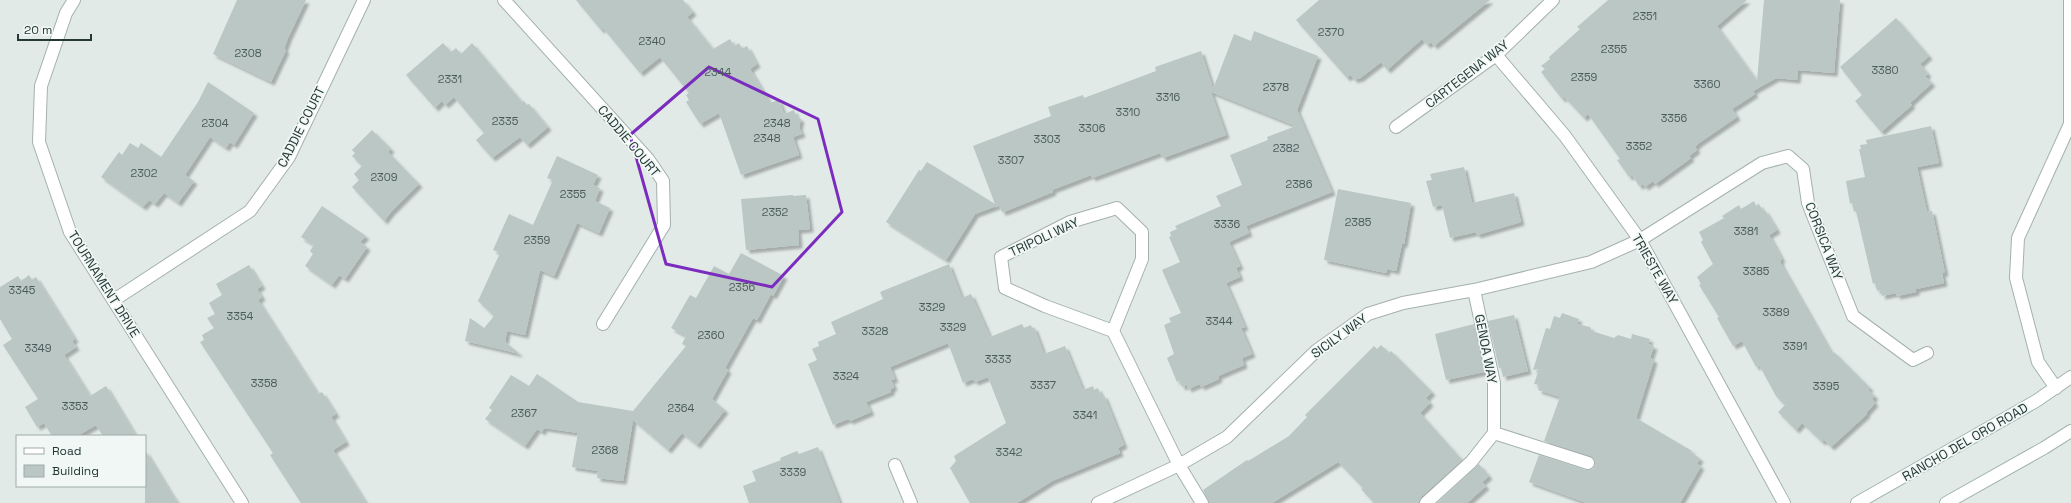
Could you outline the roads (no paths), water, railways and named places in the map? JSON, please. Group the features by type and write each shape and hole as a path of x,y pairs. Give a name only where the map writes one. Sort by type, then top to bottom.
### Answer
{"street":[{"name":"TOURNAMENT DRIVE","path":"74,0 66,13 41,86 39,142 70,232 242,503"},
{"name":"CADDIE COURT","path":"114,300 250,211 289,157 364,0"},
{"name":"CADDIE COURT","path":"504,0 648,159 663,181 664,225 603,324"},
{"name":"CARTEGENA WAY","path":"1396,127 1496,55 1553,0"},
{"path":"2056,388 2038,362 2016,278 2018,238 2070,124 2070,0"},
{"name":"TRIESTE WAY","path":"1496,55 1565,136 1640,240 1784,503"},
{"name":"CORSICA WAY","path":"1640,240 1762,163 1788,156 1803,169 1808,203 1853,316 1913,360 1927,353"},
{"name":"TRIPOLI WAY","path":"1117,208 1142,232 1142,259 1113,331 1045,306 1006,288 1001,257 1070,222 1117,208"},
{"name":"SICILY WAY","path":"1098,503 1179,465 1227,437 1316,351 1368,314 1403,303 1474,290 1591,262 1640,240"},
{"name":"GENOA WAY","path":"1474,290 1494,383 1494,433"},
{"path":"1113,331 1179,465 1202,503"},
{"name":"RANCHO DEL ORO ROAD","path":"1857,503 2036,401 2071,377"},
{"path":"1946,503 2044,448 2071,431"},
{"path":"1426,503 1471,462 1494,433 1588,463"},
{"path":"895,465 911,503"}]}
